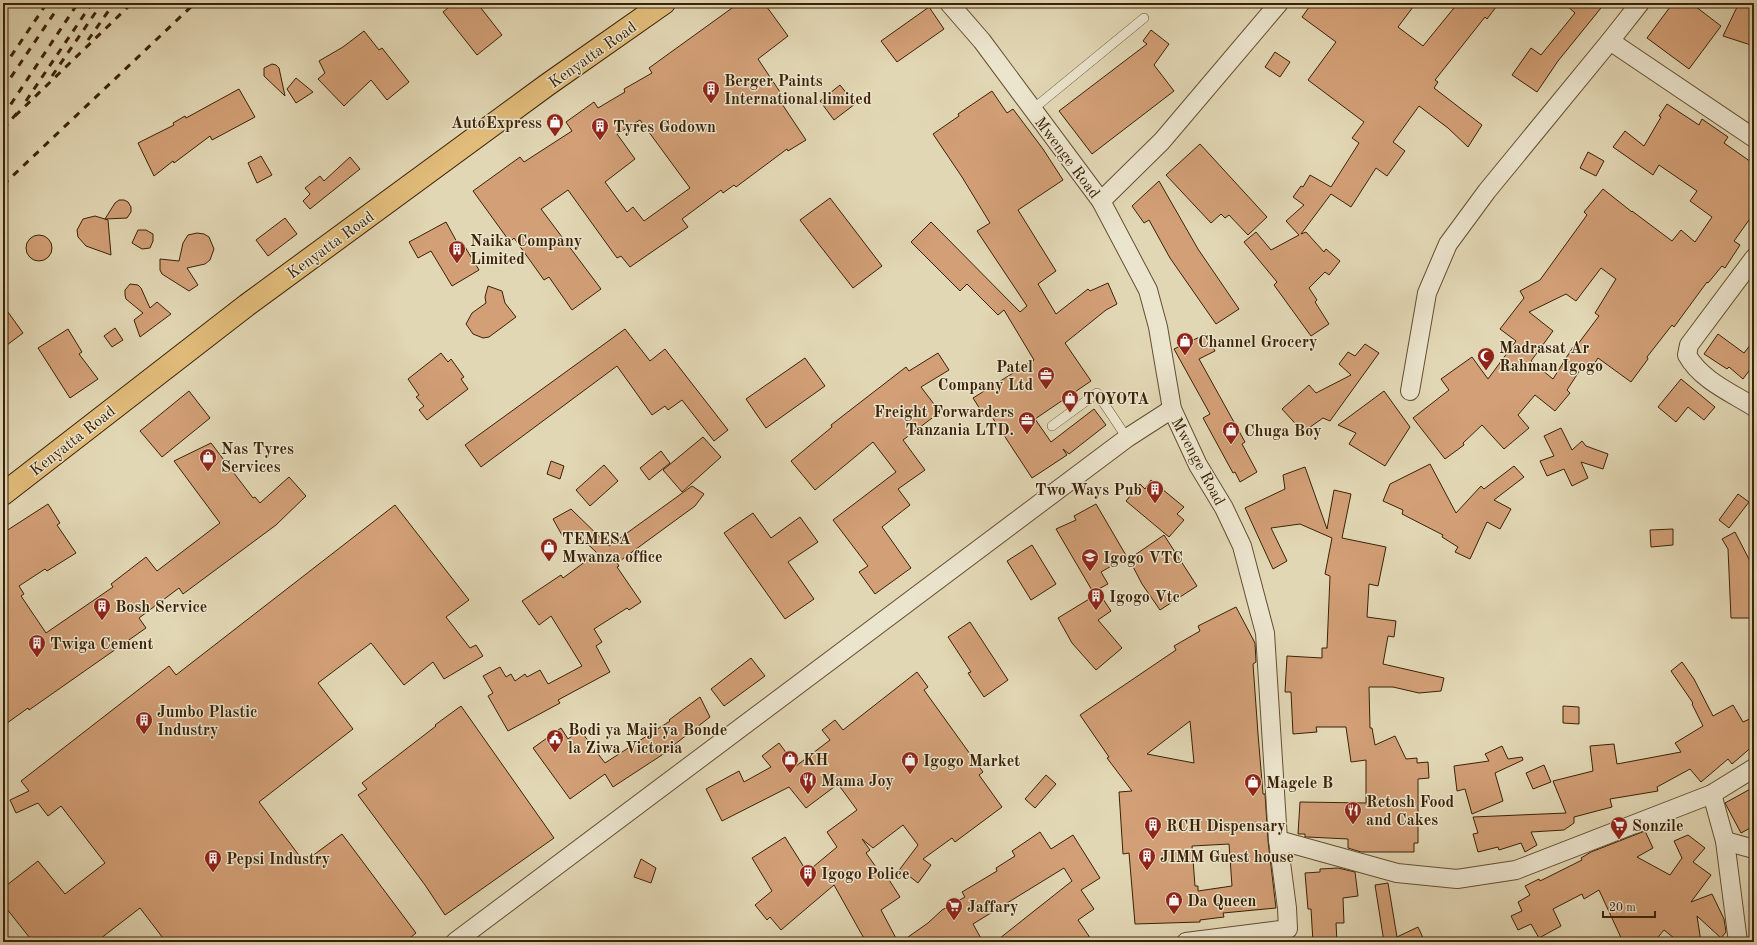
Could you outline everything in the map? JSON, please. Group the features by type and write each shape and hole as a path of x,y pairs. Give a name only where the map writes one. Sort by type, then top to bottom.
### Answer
{"highway":[{"name":"Kenyatta Road","path":"3,494 247,305 547,85 664,3"}],"street":[{"name":"Mwenge Road","path":"949,3 982,41 1101,201 1148,290 1158,327 1172,409 1198,465 1224,508 1242,546 1265,634 1278,840 1287,908 1288,929 1186,942"},
{"path":"1101,201 1162,141 1279,3"},
{"path":"1410,390 1427,293 1448,244 1527,140 1640,3"},
{"path":"1610,41 1754,138"},
{"path":"1754,258 1689,345 1687,355 1694,367 1708,378 1754,407"},
{"path":"455,942 1127,438 1172,409"},
{"path":"1278,840 1397,873 1457,879 1516,870 1712,794 1754,768"},
{"path":"1712,794 1725,841 1738,942"},
{"path":"1725,841 1754,849"}],"lane":[{"path":"1033,109 1144,18"},
{"path":"1052,426 1097,393 1127,438"}],"building":[{"path":"454,3 477,3 502,35 477,55 443,12"},
{"path":"739,3 764,3 788,36 758,59 782,95 778,98 806,140 788,151 787,149 736,187 734,185 723,193 721,190 682,219 688,227 630,267 621,256 617,258 568,190 541,209 601,289 572,310 549,277 544,280 514,238 510,242 473,191 520,157 524,162 572,131 566,122 594,102 598,108 625,92 624,89 652,73 649,68","holes":["640,120 690,188 644,221 633,207 627,212 605,182 635,159 617,134"]},
{"path":"1312,3 1416,3 1398,27 1423,46 1458,3 1499,3 1487,19 1485,17 1435,80 1438,82 1434,88 1482,125 1468,147 1448,128 1419,106 1393,142 1405,151 1387,176 1376,168 1351,207 1331,194 1301,234 1306,232 1324,252 1326,249 1340,261 1329,275 1325,272 1309,288 1317,300 1315,302 1329,324 1311,336 1274,285 1277,282 1244,242 1256,232 1271,250 1299,235 1286,221 1304,205 1293,197 1301,186 1303,187 1310,175 1331,187 1359,143 1352,138 1364,122 1308,80 1336,42 1302,17"},
{"path":"1564,3 1605,3 1558,61 1537,92 1512,75 1531,48 1541,55 1575,13"},
{"path":"1673,3 1691,3 1721,26 1689,69 1647,38"},
{"path":"1739,3 1754,3 1754,46 1723,36"},
{"path":"929,7 944,29 897,62 881,41"},
{"path":"1151,30 1169,44 1154,65 1174,91 1092,154 1059,111 1147,44 1143,41"},
{"path":"364,31 379,50 382,48 409,82 387,100 371,80 344,106 318,79 325,73 319,61 343,47"},
{"path":"1275,52 1290,62 1280,77 1265,67"},
{"path":"272,64 279,68 285,96 264,76 264,68"},
{"path":"296,78 313,92 296,103 287,89"},
{"path":"840,85 855,104 834,120 820,101"},
{"path":"239,89 255,117 212,140 210,136 154,176 138,143 174,125 173,123 185,116 186,118"},
{"path":"992,91 1007,113 1013,109 1043,149 1063,180 1018,210 1056,271 1038,284 1056,314 1088,289 1090,291 1108,283 1117,304 1106,310 1065,343 1091,381 1035,419 1051,442 1094,409 1106,425 1069,454 1063,449 1067,455 1032,478 990,414 985,417 973,398 1034,360 1004,310 998,315 967,284 960,291 911,242 931,222 1020,312 1027,306 977,231 990,223 962,177 933,134 959,116 958,114"},
{"path":"1667,104 1699,125 1702,119 1728,137 1724,143 1754,164 1754,213 1734,241 1740,245 1725,268 1722,266 1708,283 1707,282 1674,327 1672,325 1647,357 1648,359 1631,382 1598,358 1589,372 1582,367 1567,390 1570,393 1555,411 1535,395 1518,415 1529,428 1504,449 1482,425 1463,443 1464,445 1445,459 1413,418 1449,390 1441,379 1472,357 1488,379 1516,341 1500,329 1524,298 1520,291 1540,280 1587,215 1584,212 1603,189 1672,241 1681,230 1695,242 1712,217 1690,201 1697,191 1659,165 1653,175 1613,147 1625,131 1644,146 1661,117 1659,116","holes":["1601,268 1616,279 1595,313 1599,316 1575,348 1573,347 1553,379 1531,361 1553,331 1529,312 1566,294 1576,301"]},
{"path":"1200,144 1267,217 1248,235 1229,215 1225,218 1221,214 1211,223 1166,175"},
{"path":"1588,152 1604,161 1596,176 1580,168"},
{"path":"261,156 272,175 257,183 248,163"},
{"path":"350,157 360,169 310,209 303,201 310,194 305,188 320,176 324,181"},
{"path":"1159,181 1198,249 1239,309 1216,324 1170,258 1149,220 1144,223 1132,206"},
{"path":"830,198 882,266 853,288 800,220"},
{"path":"119,200 128,202 131,207 131,212 127,218 105,219 115,203"},
{"path":"95,216 108,220 111,255 86,246 78,237 77,230 83,219"},
{"path":"285,218 297,234 268,256 256,240"},
{"path":"446,222 458,244 462,242 479,270 452,286 431,251 418,258 409,242"},
{"path":"138,230 146,230 153,234 153,241 150,248 142,249 132,243"},
{"path":"197,233 204,234 209,237 214,249 210,260 205,264 187,268 198,285 189,291 162,274 160,270 160,259 179,261 183,243 188,235"},
{"path":"39,235 48,239 52,248 48,257 39,261 30,257 26,248 30,239"},
{"path":"130,284 138,285 141,288 150,308 157,302 171,314 140,337 134,320 143,313 126,299 125,290"},
{"path":"488,286 502,291 505,303 516,317 489,337 483,338 473,334 466,324 472,313 486,303 485,297"},
{"path":"3,305 23,333 3,348"},
{"path":"115,328 123,340 112,347 104,336"},
{"path":"68,329 82,352 79,354 98,379 70,398 38,348"},
{"path":"625,329 650,361 665,349 728,430 714,441 682,400 668,410 665,406 652,415 617,366 481,467 465,445"},
{"path":"1206,334 1215,351 1199,359 1245,442 1242,444 1257,472 1240,482 1235,472 1233,473 1203,418 1210,414 1174,349"},
{"path":"1718,334 1744,353 1754,340 1754,364 1743,379 1729,367 1727,369 1704,354"},
{"path":"1365,344 1379,353 1330,421 1323,418 1303,432 1282,409 1309,385 1316,393 1351,375 1339,364 1348,352 1355,356"},
{"path":"441,353 448,362 451,359 464,377 461,379 468,389 427,420 419,410 424,406 416,397 419,395 408,379"},
{"path":"938,353 949,370 921,387 940,412 903,440 925,470 898,489 910,505 882,527 911,568 875,594 859,572 868,566 833,520 896,472 873,442 815,490 791,461 832,427 831,425 906,367 909,371"},
{"path":"805,358 825,386 766,428 746,399"},
{"path":"1681,379 1715,407 1704,420 1688,407 1676,422 1658,407"},
{"path":"189,391 210,418 162,457 140,431"},
{"path":"1384,391 1410,427 1385,466 1349,444 1356,433 1338,425"},
{"path":"1561,428 1572,450 1582,441 1586,446 1608,454 1603,469 1581,462 1588,478 1572,486 1564,469 1547,476 1540,461 1554,456 1544,436"},
{"path":"703,437 721,457 682,492 663,470"},
{"path":"211,443 253,498 255,497 260,503 289,477 306,496 276,525 183,594 179,588 139,618 146,628 29,710 28,708 3,726 3,533 48,504 60,523 57,525 76,553 47,571 45,569 19,586 24,594 21,596 46,633 113,587 111,584 146,557 157,571 220,523 174,461"},
{"path":"661,451 670,463 649,480 640,468"},
{"path":"551,461 564,466 560,479 547,474"},
{"path":"1430,464 1456,513 1481,486 1484,489 1514,466 1524,477 1494,500 1511,509 1500,529 1487,522 1470,559 1455,552 1458,547 1442,537 1443,535 1402,514 1403,510 1383,501 1390,484"},
{"path":"604,465 618,481 590,506 576,490"},
{"path":"1305,467 1327,529 1334,490 1351,494 1342,538 1386,547 1378,586 1369,584 1367,617 1396,621 1394,637 1388,636 1383,664 1444,678 1441,691 1419,693 1393,687 1369,687 1370,728 1372,728 1375,745 1395,736 1406,759 1417,758 1417,763 1428,762 1429,778 1418,779 1418,843 1414,843 1414,852 1361,852 1348,848 1348,839 1305,837 1305,834 1298,834 1300,802 1366,803 1366,760 1351,762 1346,727 1316,727 1317,732 1293,734 1291,692 1285,692 1287,656 1322,658 1322,648 1327,648 1330,576 1325,574 1332,538 1300,524 1271,528 1287,561 1273,569 1245,508 1285,489 1283,475"},
{"name":"Two Ways Pub","path":"1151,480 1184,507 1177,514 1184,520 1169,537 1126,501 1140,484 1145,489"},
{"path":"692,486 704,494 695,506 617,563 619,566 617,567 641,602 629,610 627,608 594,629 602,642 596,646 610,672 558,700 560,703 508,731 488,696 493,693 483,676 500,667 506,677 511,674 515,681 525,674 527,677 540,670 548,684 582,666 551,616 539,625 522,601 561,575 563,578 597,553 574,531 563,537 553,519 571,509 609,546"},
{"path":"1738,494 1749,502 1729,528 1719,520"},
{"path":"1096,504 1127,557 1101,572 1108,584 1093,592 1056,529 1076,520 1074,516"},
{"path":"395,505 469,600 446,617 470,648 476,645 483,656 444,679 433,662 404,685 371,643 318,683 353,729 259,802 304,862 342,834 416,933 405,942 166,942 140,908 96,942 33,942 3,904 3,888 38,861 65,894 105,863 61,806 48,816 38,803 16,813 10,800 29,791 21,781 169,666 176,675"},
{"path":"753,513 771,538 800,517 818,542 788,562 814,599 785,619 724,533"},
{"path":"1673,529 1673,545 1651,547 1650,530"},
{"path":"1735,532 1754,569 1754,618 1731,618 1728,549 1722,539"},
{"path":"1164,535 1197,586 1160,610 1142,584 1129,559"},
{"path":"1032,545 1056,584 1031,600 1007,561"},
{"path":"1099,593 1111,611 1098,620 1122,648 1096,670 1072,643 1058,618"},
{"path":"1236,607 1255,643 1256,662 1253,664 1258,734 1263,794 1265,794 1268,841 1276,908 1223,913 1224,917 1200,920 1200,922 1135,924 1129,853 1123,854 1119,792 1132,791 1107,758 1109,757 1080,715 1176,650 1174,646 1200,631 1198,626","holes":["1190,721 1194,763 1147,754","1229,844 1232,886 1198,891 1198,886 1195,886 1192,846"]},
{"path":"970,622 1008,680 984,697 968,673 971,672 948,637"},
{"path":"751,658 765,676 724,706 711,689"},
{"path":"1682,662 1694,679 1713,716 1733,705 1743,722 1754,717 1754,745 1732,764 1728,759 1701,782 1690,769 1657,787 1658,791 1610,799 1612,807 1574,817 1574,823 1564,830 1531,832 1537,845 1525,852 1521,843 1499,850 1498,847 1478,852 1473,834 1478,833 1473,817 1566,813 1553,781 1593,771 1590,746 1614,744 1617,764 1681,752 1675,743 1703,726 1692,704 1693,703 1671,671"},
{"path":"917,672 928,687 924,690 983,772 979,775 1002,807 955,842 952,838 923,859 931,865 918,883 904,872 899,875 897,873 918,845 903,825 873,848 862,839 870,850 866,853 883,877 886,875 900,897 881,910 898,942 866,942 834,885 781,930 770,917 767,920 755,905 772,891 752,858 785,837 807,872 837,847 827,832 857,810 838,784 806,808 789,787 722,821 706,789 739,771 744,782 771,767 762,756 779,743 796,766 830,740 822,730 835,720 843,730"},
{"path":"700,697 710,717 670,748 671,749 613,787 605,774 570,799 533,748 561,728 568,739 580,730 605,763 670,721 669,720"},
{"path":"461,706 554,838 445,915 425,885 358,795 367,789 362,783"},
{"path":"1563,706 1579,707 1579,724 1563,723"},
{"path":"1502,746 1508,759 1522,757 1523,760 1495,773 1503,801 1472,814 1465,789 1457,791 1454,766 1489,761 1485,754"},
{"path":"1544,765 1551,782 1533,789 1526,773"},
{"path":"1046,775 1056,784 1035,808 1025,799"},
{"path":"1754,787 1754,826 1741,833 1725,803"},
{"path":"1645,831 1653,848 1637,857 1670,875 1682,858 1674,841 1688,835 1705,848 1693,862 1711,875 1691,902 1712,894 1724,919 1726,932 1721,938 1697,916 1701,942 1679,942 1664,930 1654,942 1623,942 1599,890 1584,899 1582,894 1553,909 1561,926 1539,938 1531,924 1518,930 1511,916 1522,911 1518,902 1530,895 1525,886 1539,879 1540,881 1582,860 1581,858 1591,852"},
{"path":"1040,832 1051,849 1073,835 1100,878 1081,890 1094,909 1078,920 1093,942 995,942 1072,881 1064,868 973,924 983,942 901,942 928,923 942,910 965,897 962,892 997,871 996,868 1015,856 1012,851"},
{"path":"641,859 656,868 651,883 634,877"},
{"path":"1338,868 1355,872 1358,896 1343,898 1344,923 1336,923 1337,942 1313,942 1311,909 1308,909 1305,873 1320,872 1320,869"},
{"path":"1388,883 1397,937 1418,927 1425,942 1384,942 1375,885"}],"railway":[{"path":"3,68 47,3"},
{"path":"3,89 61,3"},
{"path":"3,116 78,3"},
{"path":"26,101 92,3"},
{"path":"52,76 102,3"},
{"path":"88,40 114,3"},
{"path":"15,116 132,3"},
{"path":"3,185 195,3"},
{"path":"3,129 18,112"}],"place":[{"name":"Berger Paints International limited","path":"711,104"},
{"name":"AutoExpress","path":"555,137"},
{"name":"Tyres Godown","path":"600,141"},
{"name":"Naika Company Limited","path":"457,264"},
{"name":"Channel Grocery","path":"1185,356"},
{"name":"Madrasat Ar Rahman Igogo","path":"1486,371"},
{"name":"Patel Company Ltd","path":"1046,390"},
{"name":"TOYOTA","path":"1070,413"},
{"name":"Freight Forwarders Tanzania LTD.","path":"1027,435"},
{"name":"Chuga Boy","path":"1231,445"},
{"name":"Nas Tyres Services","path":"208,472"},
{"name":"Two Ways Pub","path":"1155,504"},
{"name":"TEMESA Mwanza office","path":"549,562"},
{"name":"Igogo VTC","path":"1090,572"},
{"name":"Igogo Vtc","path":"1096,611"},
{"name":"Bosh Service","path":"102,621"},
{"name":"Twiga Cement","path":"37,658"},
{"name":"Jumbo Plastic Industry","path":"144,735"},
{"name":"Bodi ya Maji ya Bonde la Ziwa Victoria","path":"555,753"},
{"name":"KH","path":"790,774"},
{"name":"Igogo Market","path":"910,775"},
{"name":"Mama Joy","path":"808,795"},
{"name":"Magele B","path":"1253,797"},
{"name":"Retosh Food and Cakes","path":"1353,825"},
{"name":"RCH Dispensary","path":"1153,840"},
{"name":"Sonzile","path":"1619,840"},
{"name":"JIMM Guest house","path":"1147,871"},
{"name":"Pepsi Industry","path":"213,873"},
{"name":"Igogo Police","path":"808,888"},
{"name":"Da Queen","path":"1174,915"},
{"name":"Jaffary","path":"954,921"}]}
